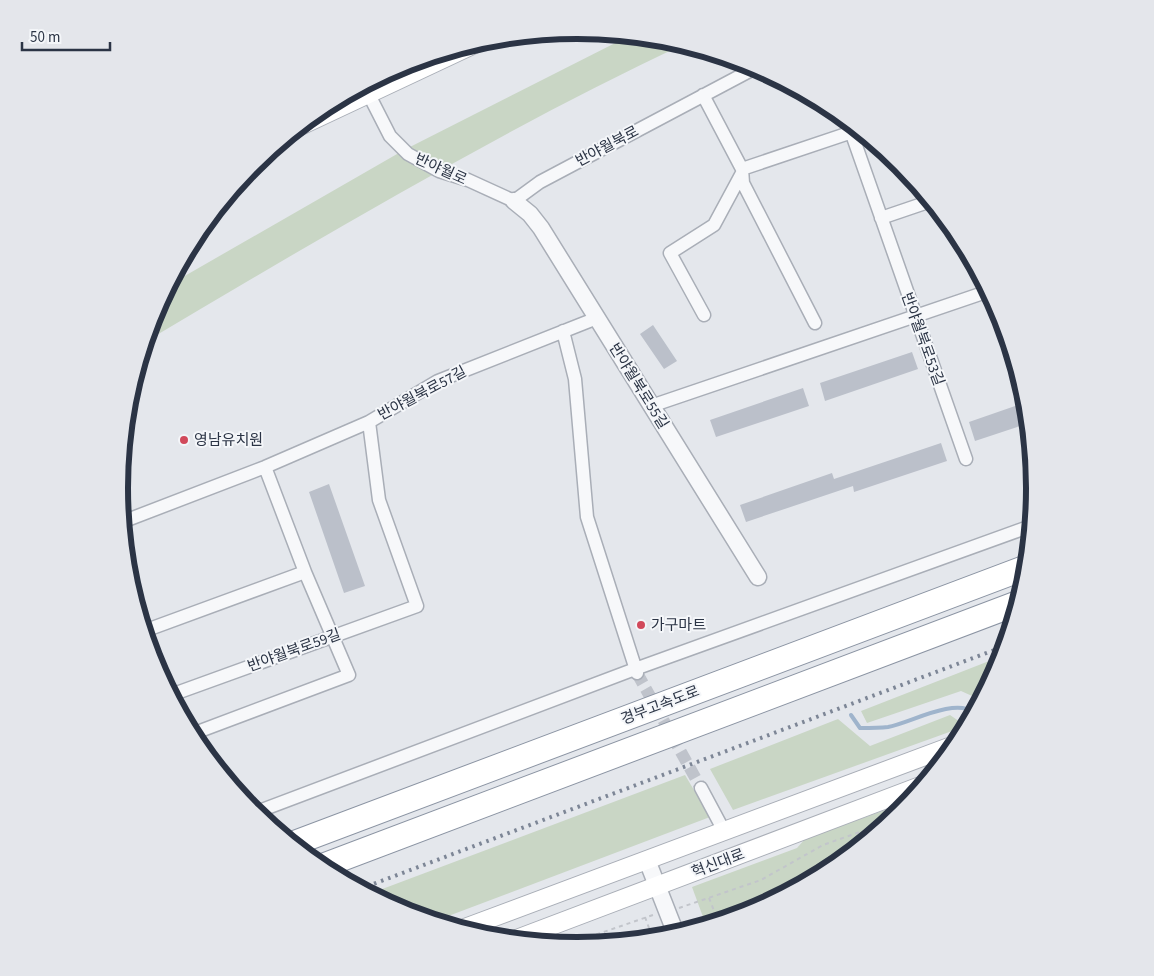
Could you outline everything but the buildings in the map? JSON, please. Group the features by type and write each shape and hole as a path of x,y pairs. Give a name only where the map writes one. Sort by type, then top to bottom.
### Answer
{"highway":[{"name":"경부고속도로","path":"300,841 1019,570"},
{"name":"경부고속도로","path":"329,863 1010,606"}],"main road":[{"path":"381,84 413,70"},
{"path":"473,925 942,750"},
{"name":"혁신대로","path":"529,934 909,790"}],"street":[{"name":"반야월북로","path":"514,201 540,182 747,72"},
{"name":"반야월로","path":"367,91 390,136 408,154 439,171 468,180 514,201"},
{"path":"703,95 742,171 743,182 815,324"},
{"name":"반야월북로53길","path":"742,171 846,129"},
{"name":"반야월북로53길","path":"855,136 881,218 966,459"},
{"path":"704,315 670,253 714,225 742,171"},
{"name":"반야월북로55길","path":"514,201 530,214 541,228 758,577"},
{"path":"881,218 924,203"},
{"path":"651,406 982,293"},
{"name":"반야월북로57길","path":"417,606 379,500 369,422 438,381 597,318"},
{"path":"563,331 575,379 587,517 636,671"},
{"path":"129,519 266,467 369,422"},
{"path":"199,731 349,675 304,572 266,467"},
{"path":"263,810 1024,529"},
{"path":"151,628 304,572"},
{"name":"반야월북로59길","path":"177,693 417,606"},
{"path":"700,788 724,831"},
{"path":"647,860 673,927"}],"path":[{"path":"590,937 645,917 667,911 670,912 761,880 823,845 870,828"},
{"path":"709,898 716,915"},
{"path":"645,917 650,931"}],"green space":[{"path":"619,41 674,49 478,149 155,336 179,279 404,150"},
{"path":"992,660 975,697 961,691 867,723 861,711"},
{"path":"950,715 960,722 956,730 733,810 710,769 838,719 870,746"},
{"path":"685,775 710,817 446,917 405,903 378,891"},
{"path":"894,807 827,862 802,877 749,903 704,919 692,887 797,848 805,839"}],"waterway":[{"path":"851,715 860,728 874,728 897,725 943,710 955,708 968,709"}],"tunnel":[{"path":"637,673 701,788"}],"railway":[{"path":"368,886 996,649"}],"place":[{"name":"영남유치원","path":"184,440"},
{"name":"가구마트","path":"641,625"}]}
